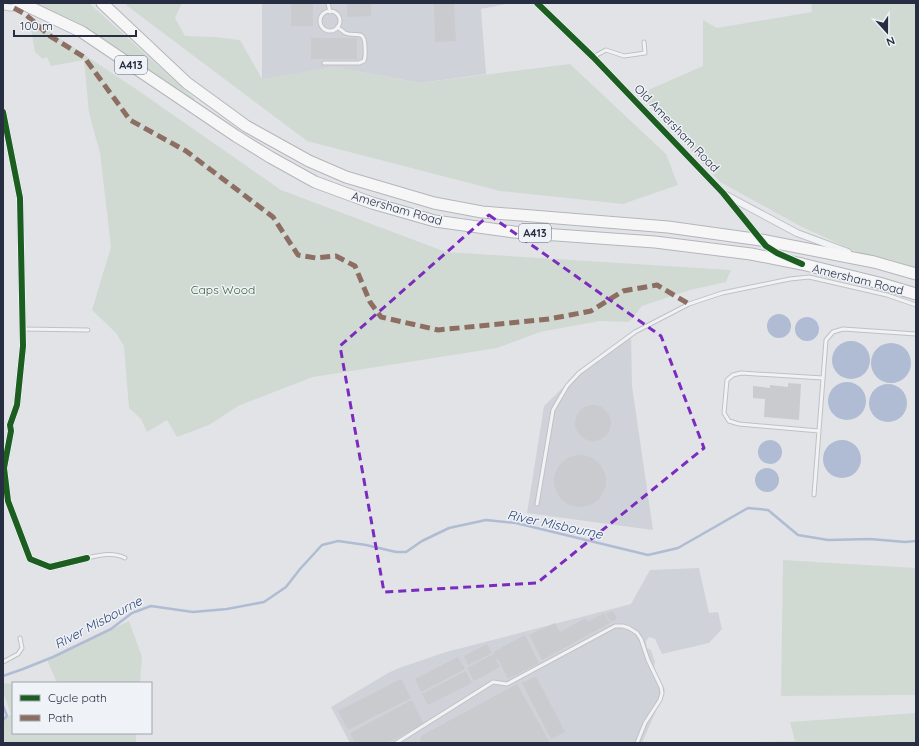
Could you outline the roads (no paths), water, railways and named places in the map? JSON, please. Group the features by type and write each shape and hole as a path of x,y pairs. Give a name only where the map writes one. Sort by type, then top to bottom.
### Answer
{"highway":[{"name":"Amersham Road","path":"23,3 82,32 236,136 270,157 315,182 372,203 435,221 514,232 655,242 751,254 802,264 879,283 916,294"},
{"name":"A413","path":"102,3 187,83 246,126 309,161 346,176 434,203 482,212 668,227 761,240 874,262 916,274"}],"street":[{"path":"3,6 14,8 23,3"},
{"name":"Old Amersham Road","path":"537,3 594,57 723,193 766,246 777,253 802,264"},
{"path":"3,112 20,198 22,329 20,380 17,406 10,425 11,431 4,468 8,501 30,559 50,567 87,558"},
{"name":"Old Amersham Road","path":"723,193 797,233 874,262"}],"lane":[{"path":"328,3 330,12"},
{"path":"330,12 334,12 340,21 337,27 332,30 326,30 321,25 322,16 330,12"},
{"path":"324,63 359,63 364,61 364,38 359,34 346,33 337,27"},
{"path":"594,57 606,50 624,56 645,53 644,42"},
{"path":"537,504 553,410 557,402 567,386 579,373 635,332 689,304 722,293 790,279 810,277 887,295 916,305"},
{"path":"22,329 88,330"},
{"path":"814,495 826,340 833,332 843,329 916,334"},
{"path":"819,431 739,424 729,420 724,413 727,380 733,375 740,373 823,378"},
{"path":"87,558 109,554 118,554 125,558"},
{"path":"396,743 493,682 507,684 615,626 623,626 637,633 641,639 648,660 661,687 662,693 658,703 644,723 637,743"},
{"path":"3,662 18,654 22,648 20,638"}],"water":[{"path":"779,314 784,315 790,321 790,331 784,337 779,338 774,337 768,331 767,326 768,321 774,315"},
{"path":"807,317 812,318 818,324 818,334 812,340 807,341 802,340 796,334 795,329 796,324 802,318"},
{"path":"847,341 855,341 865,346 869,353 869,367 865,374 855,379 847,379 837,374 835,371 832,364 832,356 837,346 840,344"},
{"path":"891,343 905,349 911,363 905,377 891,383 877,377 871,363 877,349"},
{"path":"843,382 851,382 861,387 865,394 865,408 861,415 851,420 843,420 833,415 831,412 828,405 828,397 833,387 836,385"},
{"path":"884,384 892,384 902,389 906,396 906,410 902,417 892,422 884,422 874,417 872,414 869,407 869,399 874,389 877,387"},
{"path":"770,440 775,441 781,447 781,457 775,463 770,464 765,463 759,457 758,452 759,447 765,441"},
{"path":"838,440 846,440 856,445 860,452 860,466 856,473 846,478 838,478 828,473 826,470 823,463 823,455 828,445 831,443"},
{"path":"767,468 772,469 778,475 778,485 772,491 767,492 762,491 756,485 755,480 756,475 762,469"}],"waterway":[{"name":"River Misbourne","path":"3,676 53,657 111,629 132,613 151,606 193,612 227,609 264,602 286,587 322,545 338,541 366,545 396,552 406,552 422,541 449,528 486,520 516,523 648,555 678,548 748,508 768,510 798,535 828,540 870,539 905,542 916,541"},
{"name":"River Misbourne","path":"3,706 7,716 3,720"}],"park label":[{"name":"Caps Wood","path":"223,289"}]}
